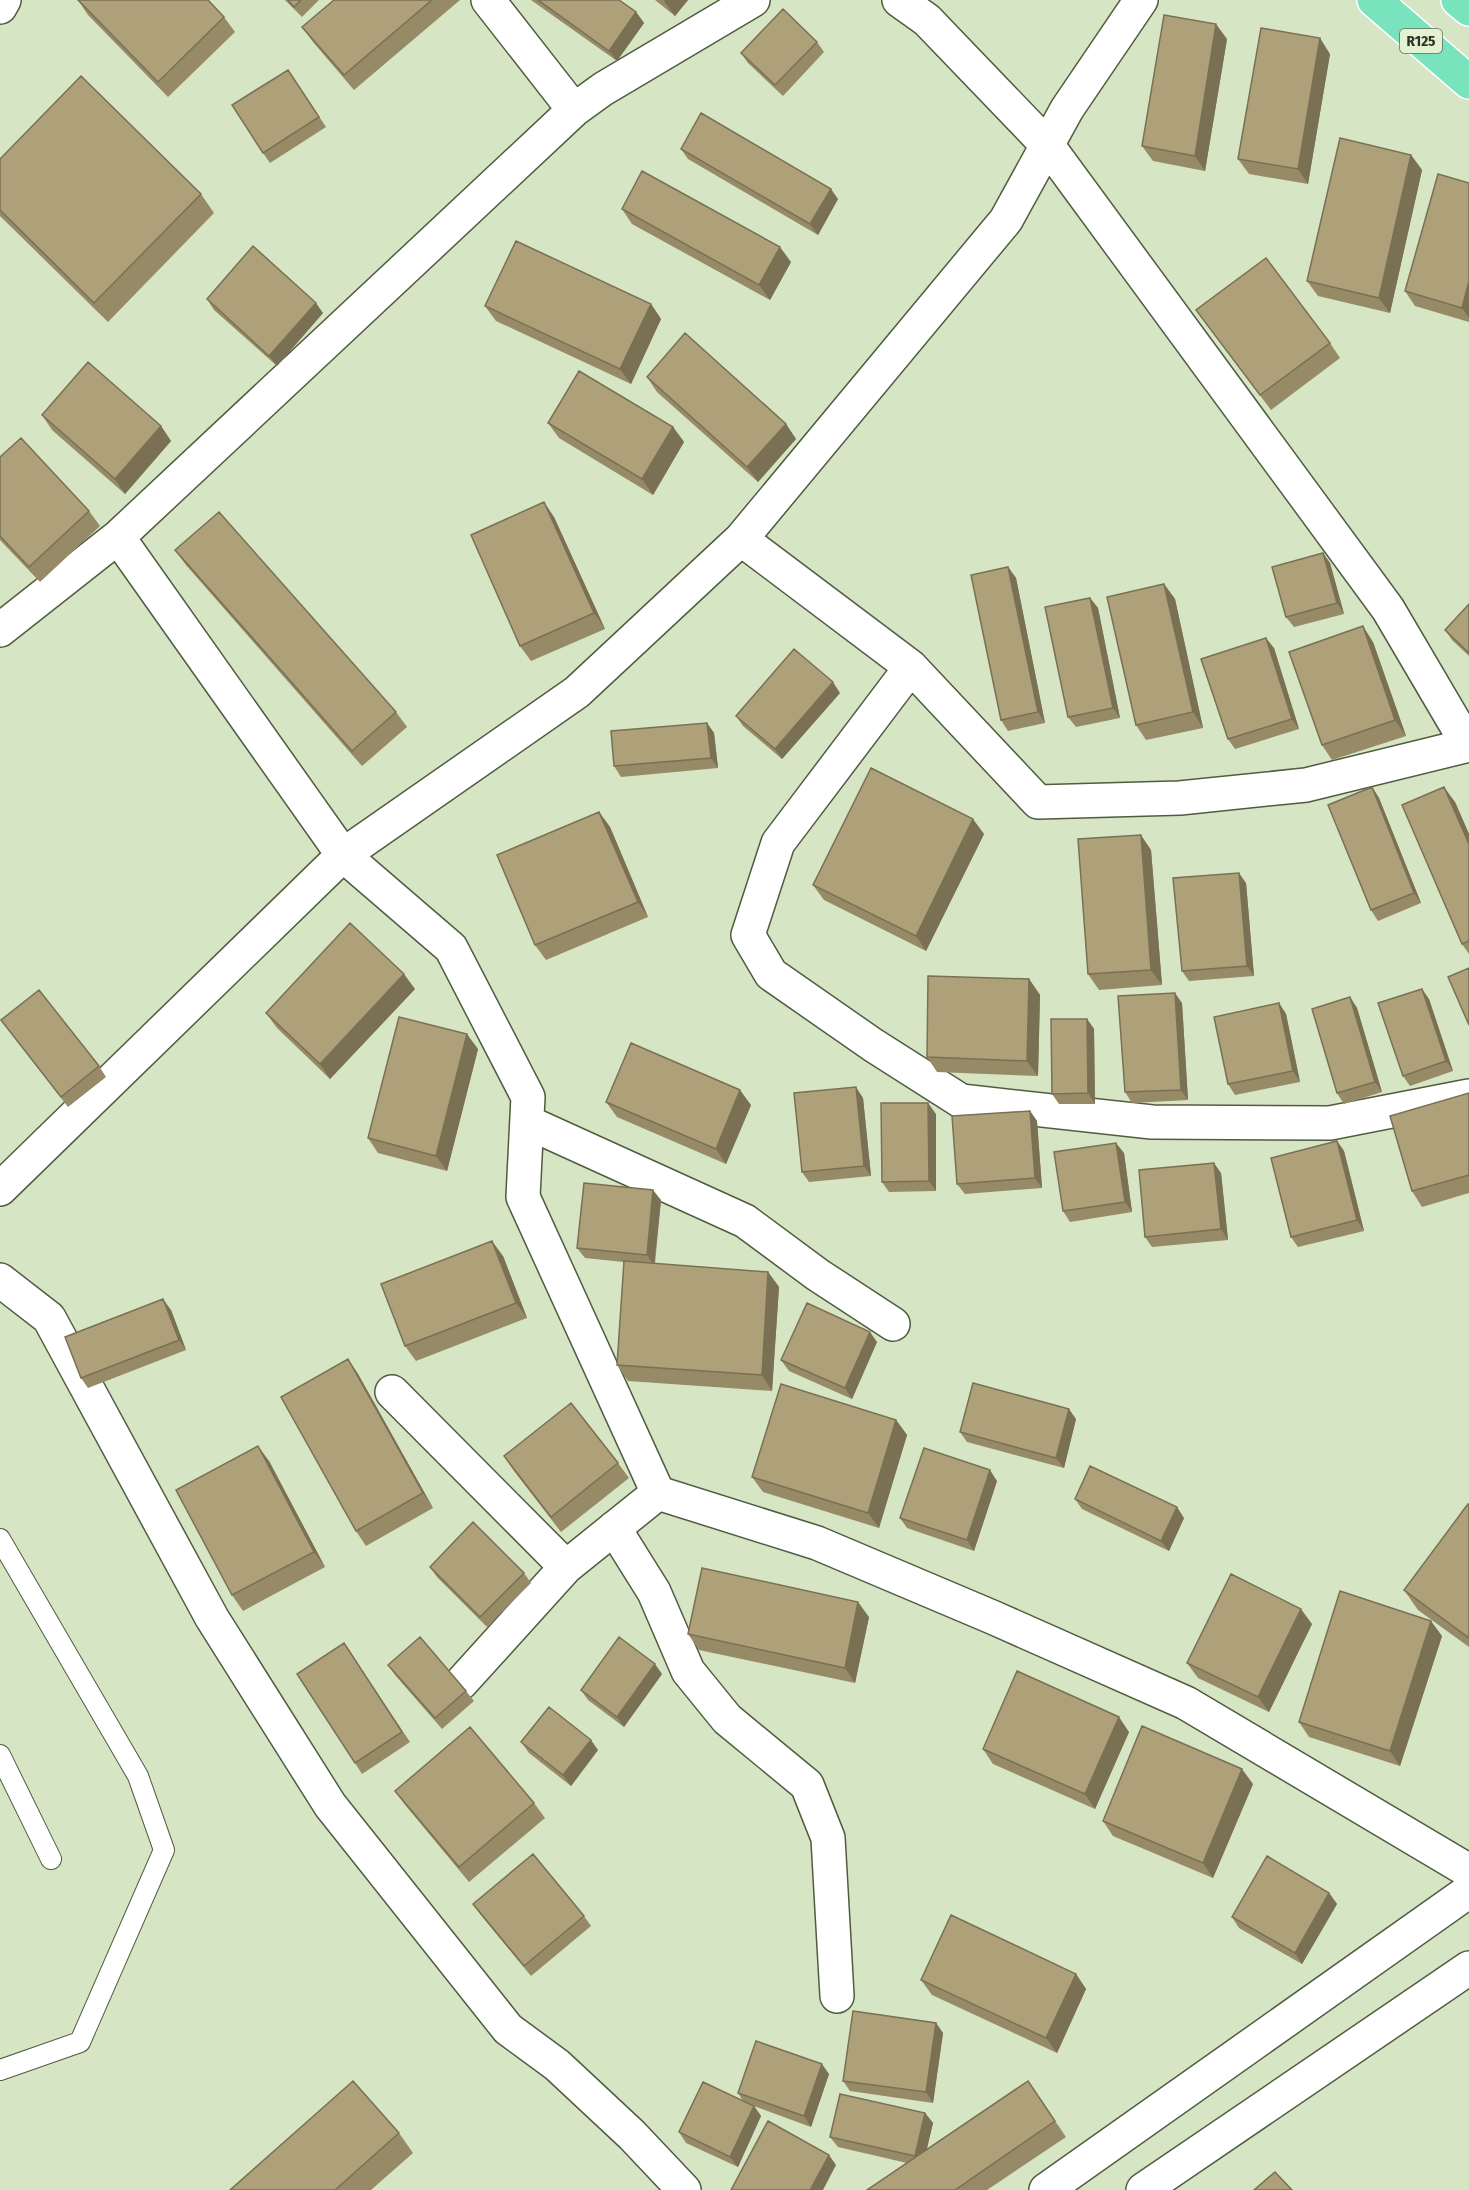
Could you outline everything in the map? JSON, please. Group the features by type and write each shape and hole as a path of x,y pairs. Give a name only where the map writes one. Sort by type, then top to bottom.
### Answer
{"main road":[{"name":"R125","path":"1374,0 1469,82"},
{"path":"1458,0 1469,9"}],"street":[{"path":"0,8 4,0"},
{"path":"488,0 574,110"},
{"path":"0,630 118,537 574,110 603,89 753,0"},
{"path":"741,539 911,667 1038,802 1180,798 1306,785 1469,745 1388,609 1048,146 927,20 899,0"},
{"path":"0,1189 343,855 577,692 741,539 1006,220 1067,109 1141,0"},
{"path":"118,537 343,855 451,948 528,1097 523,1197 657,1493 817,1543 1186,1703 1469,1871"},
{"path":"911,667 778,843 747,935 771,975 873,1045 962,1101 1152,1122 1330,1123 1469,1096"},
{"path":"526,1122 745,1221 818,1275 893,1324"},
{"path":"0,1280 49,1318 212,1618 330,1805 508,2029 557,2065 632,2135 684,2190"},
{"path":"392,1392 566,1567"},
{"path":"461,1683 566,1567 657,1493"},
{"path":"614,1528 654,1592 688,1671 727,1719 807,1785 828,1838 837,1996"},
{"path":"1046,2190 1469,1891"},
{"path":"1143,2190 1469,1968"}],"lane":[{"path":"0,2070 80,2042 164,1850 138,1776 1,1541"},
{"path":"0,1755 51,1859"}],"building":[{"path":"78,0 208,0 224,17 158,82"},
{"path":"288,0 301,0 294,7"},
{"path":"334,0 432,0 344,75 302,27"},
{"path":"538,0 619,0 636,12 609,51"},
{"path":"783,9 817,42 775,85 741,53"},
{"path":"1164,15 1216,24 1195,156 1142,146"},
{"path":"1261,28 1320,38 1298,169 1238,159"},
{"path":"288,70 319,117 263,153 232,105"},
{"path":"81,76 201,194 94,303 0,210 0,159"},
{"path":"701,113 831,189 810,224 681,149"},
{"path":"1340,138 1411,155 1379,298 1307,281"},
{"path":"642,171 780,247 759,285 622,209"},
{"path":"1438,174 1469,183 1469,281 1462,308 1405,291"},
{"path":"516,241 651,304 620,369 485,306"},
{"path":"253,246 316,303 269,356 207,299"},
{"path":"1266,258 1330,343 1260,395 1196,310"},
{"path":"685,333 786,424 747,467 647,377"},
{"path":"88,362 161,426 115,479 42,415"},
{"path":"579,371 673,427 642,479 548,423"},
{"path":"21,438 89,511 29,567 0,536 0,457"},
{"path":"544,502 594,613 520,646 471,535"},
{"path":"219,512 396,712 352,751 175,550"},
{"path":"1323,553 1337,603 1286,617 1272,567"},
{"path":"1008,567 1038,712 1001,720 971,575"},
{"path":"1164,584 1193,712 1136,725 1107,597"},
{"path":"1090,598 1113,708 1068,717 1045,607"},
{"path":"1469,604 1469,653 1445,630"},
{"path":"1363,626 1395,720 1322,745 1289,652"},
{"path":"1266,638 1292,719 1228,739 1201,659"},
{"path":"794,649 833,682 775,749 736,716"},
{"path":"707,723 711,758 614,766 611,731"},
{"path":"871,768 973,819 916,936 813,885"},
{"path":"1372,787 1414,893 1371,910 1328,805"},
{"path":"1444,787 1469,844 1469,941 1462,944 1402,805"},
{"path":"599,812 638,902 535,945 497,855"},
{"path":"1141,835 1151,970 1088,974 1078,839"},
{"path":"1239,873 1247,966 1182,971 1173,878"},
{"path":"350,923 404,974 320,1064 266,1013"},
{"path":"1469,968 1469,1025 1448,977"},
{"path":"928,976 1029,979 1027,1061 927,1057"},
{"path":"1422,989 1446,1061 1403,1076 1378,1003"},
{"path":"39,990 99,1066 61,1097 1,1020"},
{"path":"1175,993 1181,1090 1125,1092 1118,996"},
{"path":"1350,997 1375,1082 1337,1093 1312,1009"},
{"path":"1279,1003 1293,1071 1228,1084 1214,1017"},
{"path":"399,1017 467,1034 436,1156 368,1138"},
{"path":"1051,1019 1087,1019 1088,1093 1052,1094"},
{"path":"631,1043 740,1090 716,1149 606,1102"},
{"path":"856,1087 864,1166 802,1172 794,1093"},
{"path":"1469,1093 1469,1175 1412,1191 1390,1116"},
{"path":"881,1103 928,1103 929,1181 882,1182"},
{"path":"1030,1111 1035,1178 957,1184 952,1116"},
{"path":"1337,1141 1357,1220 1291,1237 1271,1158"},
{"path":"1116,1143 1125,1202 1063,1211 1054,1152"},
{"path":"1214,1163 1221,1229 1145,1237 1139,1170"},
{"path":"584,1183 653,1190 647,1255 577,1248"},
{"path":"492,1241 516,1303 405,1346 381,1284"},
{"path":"624,1261 768,1272 762,1375 617,1365"},
{"path":"163,1299 179,1340 81,1378 65,1337"},
{"path":"807,1303 870,1332 845,1388 781,1360"},
{"path":"348,1359 423,1493 356,1531 281,1397"},
{"path":"973,1383 1069,1409 1056,1458 960,1432"},
{"path":"781,1384 896,1420 868,1513 752,1477"},
{"path":"571,1403 618,1463 551,1517 504,1456"},
{"path":"258,1446 314,1552 232,1595 176,1490"},
{"path":"924,1448 990,1470 967,1540 900,1518"},
{"path":"1090,1466 1177,1507 1161,1541 1075,1499"},
{"path":"1469,1505 1469,1638 1404,1590"},
{"path":"473,1522 524,1573 480,1617 430,1567"},
{"path":"702,1568 858,1602 845,1668 688,1634"},
{"path":"1231,1574 1301,1609 1258,1697 1187,1663"},
{"path":"1340,1591 1431,1621 1390,1751 1299,1722"},
{"path":"420,1637 466,1691 435,1718 388,1665"},
{"path":"619,1637 655,1664 617,1717 581,1690"},
{"path":"344,1643 402,1732 355,1763 297,1674"},
{"path":"1017,1671 1119,1717 1085,1794 983,1749"},
{"path":"549,1707 591,1740 563,1775 521,1742"},
{"path":"1142,1726 1242,1769 1203,1863 1103,1821"},
{"path":"470,1727 534,1803 459,1867 395,1791"},
{"path":"533,1854 584,1916 524,1966 473,1904"},
{"path":"1267,1856 1329,1893 1295,1953 1232,1917"},
{"path":"951,1915 1076,1974 1046,2038 921,1980"},
{"path":"853,2011 936,2023 926,2092 843,2081"},
{"path":"756,2041 822,2064 804,2116 738,2093"},
{"path":"353,2081 399,2133 335,2190 230,2190"},
{"path":"1028,2081 1055,2121 955,2190 867,2190"},
{"path":"703,2082 754,2106 730,2157 679,2132"},
{"path":"840,2094 925,2113 915,2156 830,2137"},
{"path":"768,2121 829,2155 810,2190 731,2190"},
{"path":"1275,2172 1292,2190 1254,2190"}]}
